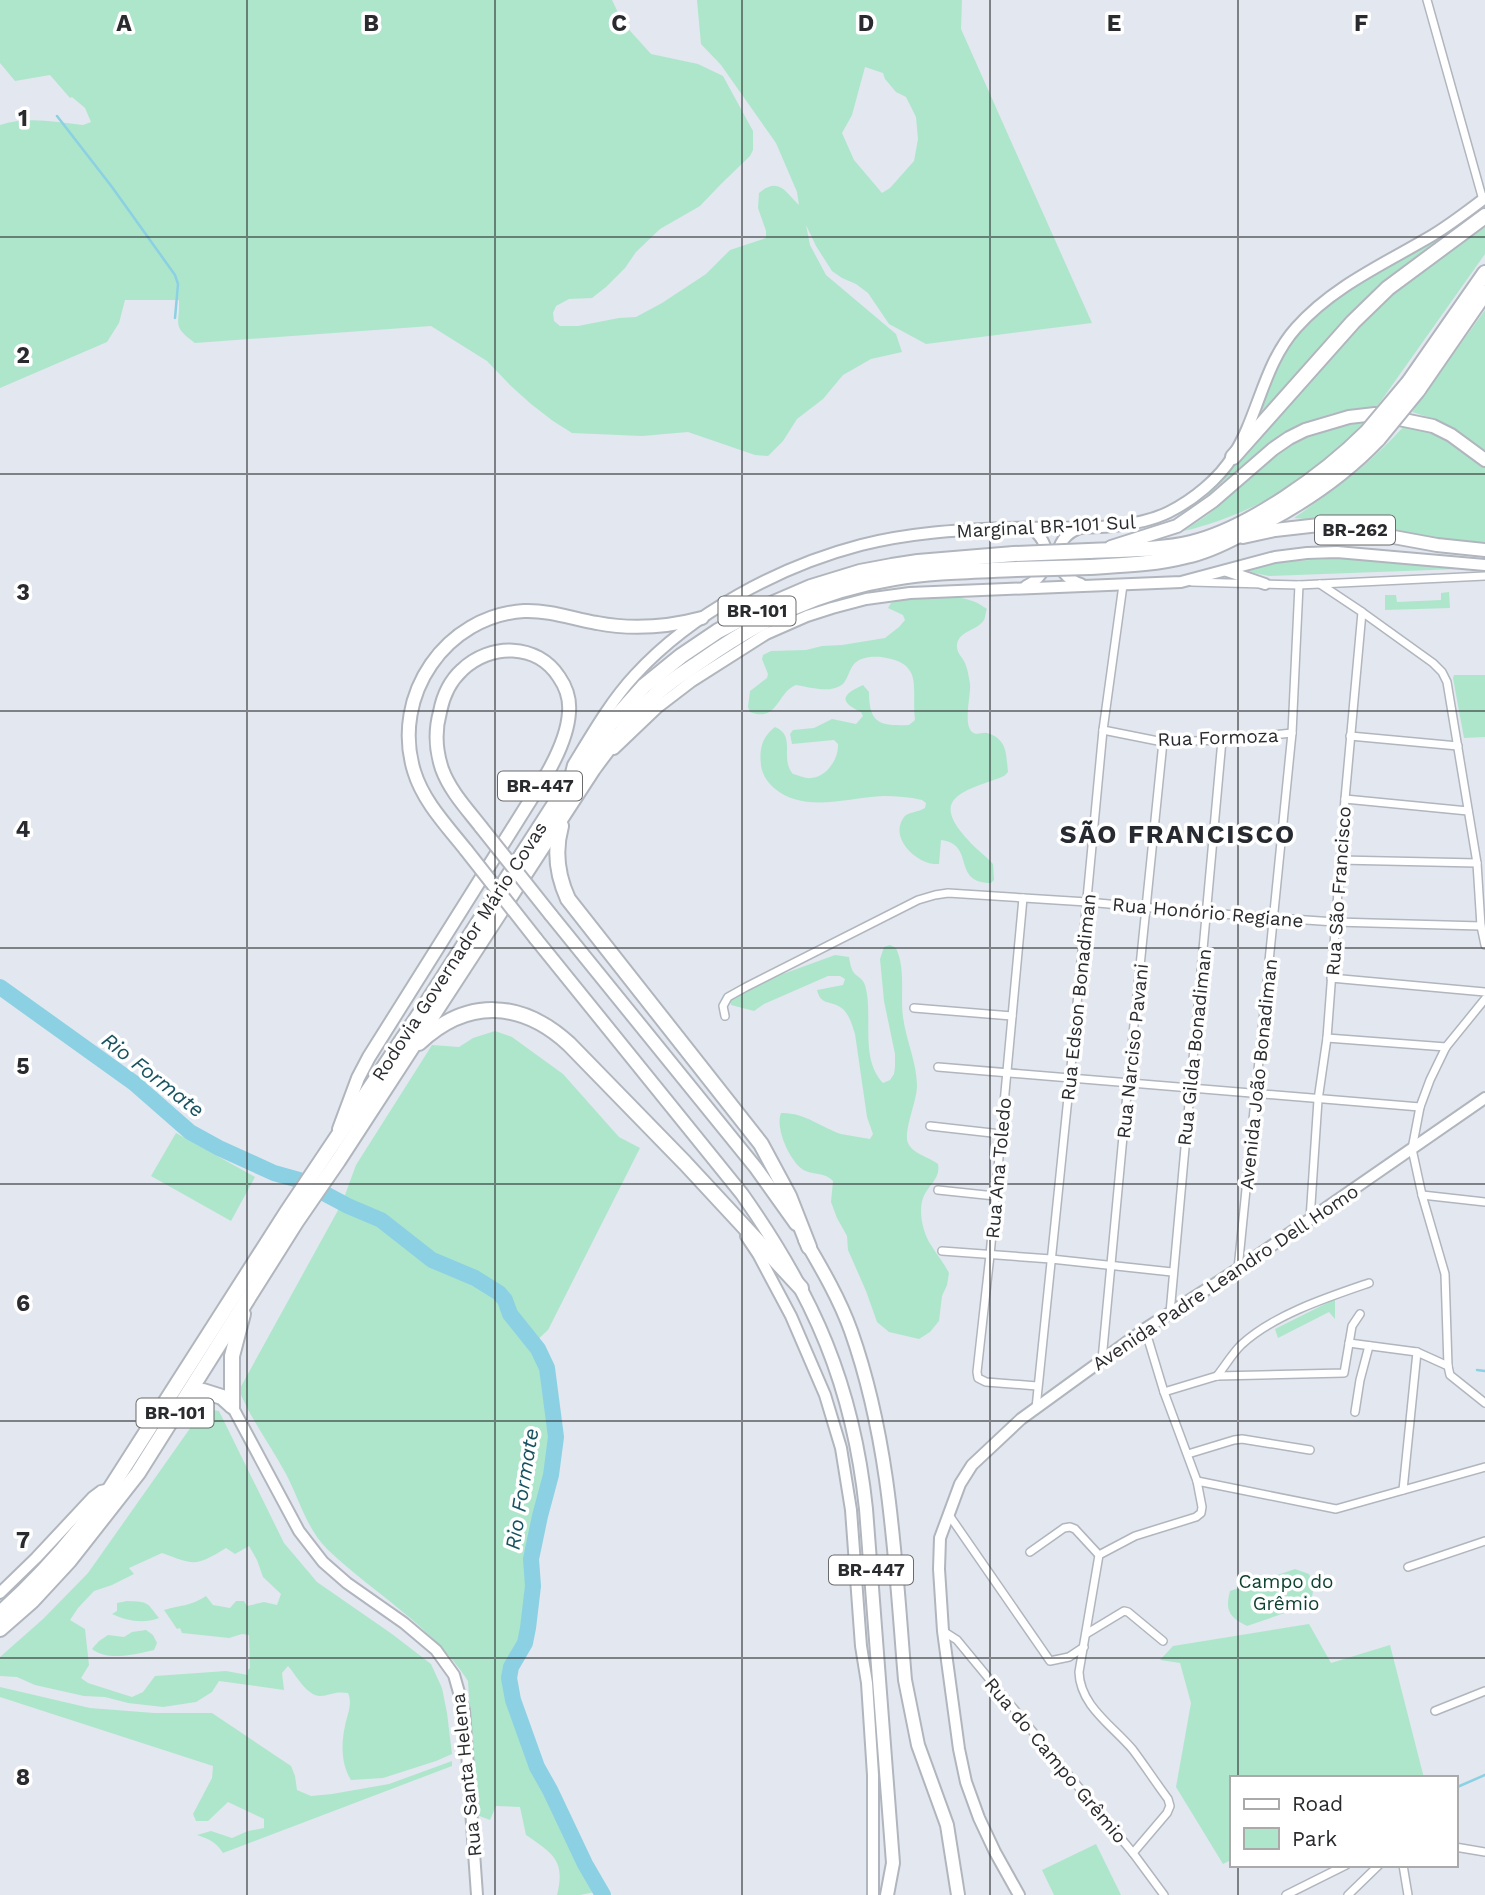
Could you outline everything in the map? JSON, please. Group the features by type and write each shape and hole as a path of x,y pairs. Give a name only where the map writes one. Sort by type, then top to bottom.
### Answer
{"highway":[{"path":"1233,457 1362,313 1388,288 1485,216"},
{"name":"Rodovia Governador Mário Covas","path":"1413,386 1485,273"},
{"name":"Rodovia Governador Mário Covas","path":"331,1158 338,1136 565,788 611,723 644,685 681,656 718,631 762,608 811,587 860,572 918,562 1015,561 1090,566 1163,561 1189,556 1226,542 1303,501 1358,460 1373,436 1485,293"},
{"name":"Rodovia Governador Mário Covas","path":"0,1614 88,1520 331,1158 403,1060 593,769 620,732 655,695 729,641 767,618 810,600 860,585 1015,561 1096,551 1175,546 1219,534 1274,504 1350,449 1373,436"},
{"path":"568,808 560,828 557,859 560,880 568,900 761,1144 789,1196 809,1247"},
{"path":"403,1060 432,1032 466,1015 501,1009 533,1019 569,1044 723,1202 801,1288"},
{"name":"Rodovia Governador Mário Covas","path":"0,1629 47,1586 98,1527 138,1473 248,1297 291,1217"},
{"path":"232,1406 232,1356 248,1297"},
{"path":"98,1527 148,1469 197,1395 203,1391 211,1392 232,1406"}],"main road":[{"path":"1096,551 1177,526 1213,501 1289,438 1349,416 1375,414 1433,426 1451,435 1485,460"},
{"name":"BR-262","path":"1226,542 1275,530 1319,525 1437,545 1485,550"},
{"name":"BR-447","path":"702,618 635,628 600,624 550,612 523,611 472,626 450,642 432,662 419,685 409,721 409,746 423,793 759,1218 801,1288 823,1333 853,1425 867,1523 893,1863 887,1895"},
{"name":"BR-447","path":"338,1136 362,1069 548,772 562,743 569,712 565,687 551,666 537,656 521,651 495,651 478,658 461,670 449,686 439,717 437,738 443,770 452,788 481,827 551,915 756,1168 788,1211 837,1299 850,1329 876,1421 892,1517 905,1680 918,1745 947,1825 958,1895"}],"street":[{"path":"1427,0 1484,199"},
{"name":"Marginal BR-101 Sul","path":"565,788 573,765 603,715 633,678 663,649 702,618 776,576 864,544 915,535 1133,523 1169,512 1194,497 1233,457 1273,361 1295,329 1318,306 1344,288 1437,233 1484,199"},
{"path":"1021,588 1038,579 1046,563 1045,544 1030,527"},
{"path":"1083,527 1074,530 1060,543 1058,562 1068,579 1086,586"},
{"path":"1181,582 1275,557 1307,553 1337,552 1485,565"},
{"path":"1224,570 1265,584"},
{"path":"593,769 658,707 692,681 766,635 807,616 866,600 899,595 1021,588 1181,582 1320,584 1485,576"},
{"name":"Avenida João Bonadiman","path":"1238,1269 1292,733 1300,584"},
{"path":"1320,584 1433,663 1447,682 1477,863 1481,926 1485,945"},
{"name":"Rua Edson Bonadiman","path":"1036,1408 1103,730 1123,585"},
{"name":"Rua São Francisco","path":"1310,1219 1318,1100 1327,1038 1362,612"},
{"name":"Rua Formoza","path":"1103,730 1163,743 1292,733"},
{"path":"1350,736 1458,746"},
{"name":"Rua Gilda Bonadiman","path":"1170,1312 1222,740"},
{"name":"Rua Narciso Pavani","path":"1102,1360 1163,743"},
{"path":"1345,799 1468,811"},
{"path":"1340,860 1477,863"},
{"name":"Rua Honório Regiane","path":"725,1016 723,1006 728,997 746,986 919,900 948,893 1335,922 1481,926"},
{"name":"Rua Ana Toledo","path":"1023,898 990,1255 976,1372 978,1378 986,1382 1037,1386"},
{"path":"1331,978 1485,992"},
{"path":"1485,999 1446,1047 1420,1107 1412,1149 1445,1274 1450,1375 1485,1403"},
{"path":"914,1007 1012,1016"},
{"path":"1327,1038 1446,1047"},
{"path":"938,1067 1420,1107"},
{"name":"Avenida Padre Leandro Dell Homo","path":"1019,1895 986,1835 966,1782 959,1749 943,1631 939,1569 940,1538 960,1484 972,1465 1036,1408 1170,1312 1238,1269 1485,1098"},
{"path":"930,1126 1001,1134"},
{"path":"937,1190 995,1196"},
{"path":"1422,1195 1485,1202"},
{"path":"723,1202 758,1254 790,1316 825,1395 841,1448 852,1510 861,1646 867,1682 873,1775 873,1895"},
{"path":"942,1251 1172,1272"},
{"path":"1217,1376 1240,1346 1273,1323 1325,1298 1369,1283"},
{"path":"1345,1373 1352,1326 1360,1314"},
{"path":"1099,1555 1135,1536 1196,1517 1201,1513 1197,1481 1164,1392 1146,1329"},
{"path":"1349,1343 1417,1352 1448,1366"},
{"path":"1355,1412 1369,1346"},
{"path":"1403,1490 1417,1352"},
{"path":"1164,1392 1217,1376 1345,1373 1360,1380"},
{"name":"Rua Santa Helena","path":"232,1406 299,1531 323,1562 346,1583 404,1623 436,1650 454,1675 464,1710 477,1895"},
{"path":"1188,1454 1242,1439 1310,1450"},
{"path":"1197,1481 1336,1509 1485,1467"},
{"path":"0,1593 93,1497 110,1489"},
{"path":"948,1514 1050,1661 1069,1657 1084,1647"},
{"path":"1030,1552 1070,1527 1099,1555"},
{"path":"1408,1567 1485,1541"},
{"path":"1099,1555 1079,1682 1088,1702 1133,1750 1168,1799 1170,1807 1133,1853"},
{"path":"1086,1634 1124,1611 1163,1641"},
{"name":"Rua do Campo Grêmio","path":"943,1631 957,1640 1133,1853 1164,1895"},
{"path":"1434,1711 1485,1691"},
{"path":"1457,1847 1485,1852"},
{"path":"1286,1895 1341,1867"},
{"path":"1348,1895 1377,1867"},
{"path":"1403,1867 1408,1895"}],"green space":[{"path":"0,0 612,0 623,23 651,54 698,64 723,76 753,131 753,150 700,206 660,229 606,287 592,298 569,299 556,306 554,321 560,326 578,326 636,317 706,274 730,250 766,238 758,208 759,193 766,188 782,188 799,205 797,192 776,143 721,65 701,44 697,0 962,0 961,29 1092,323 926,344 889,324 868,293 832,271 806,225 810,245 826,275 896,334 902,352 871,359 843,375 823,399 797,419 783,441 768,456 755,455 688,432 642,436 572,433 531,404 487,361 431,326 195,343 178,324 179,300 125,300 119,323 107,342 0,388 0,125 31,120 83,125 91,122 85,108 70,98 50,75 15,81 0,63","holes":["865,67 883,73 896,92 906,97 916,117 918,139 914,161 890,188 882,193 854,160 842,133 852,115"]},
{"path":"1471,219 1407,265 1362,303 1260,413 1280,359 1292,340 1310,321 1352,289"},
{"path":"1485,225 1485,254 1376,408 1328,415 1289,432 1253,457 1204,499 1356,325 1392,293"},
{"path":"1485,310 1485,451 1451,428 1412,412"},
{"path":"1363,423 1326,460 1282,491 1234,515 1184,531 1212,512 1247,478 1286,448 1315,434"},
{"path":"1405,425 1432,431 1485,468 1485,544 1438,539 1351,523 1294,518 1352,475"},
{"path":"1363,559 1458,569 1269,576 1239,570 1264,563"},
{"path":"1449,592 1450,608 1385,610 1385,595 1396,595 1397,602 1441,600 1441,593"},
{"path":"948,597 969,600 987,609 984,620 959,639 957,647 966,666 970,684 969,728 974,733 987,733 999,739 1005,748 1008,772 956,797 951,805 951,814 969,841 993,864 994,880 991,883 971,877 962,855 952,843 941,840 939,864 922,860 908,849 900,833 900,825 906,815 925,808 926,803 922,800 884,796 827,802 799,800 774,788 762,772 762,744 775,727 785,736 787,761 793,774 811,778 827,770 838,749 834,740 792,744 790,734 793,730 814,728 832,719 856,724 863,716 846,702 846,699 850,692 863,685 869,692 871,711 878,721 891,725 909,725 915,720 914,687 910,671 904,665 881,657 864,658 855,663 840,686 818,689 796,685 766,713 750,712 748,707 750,691 767,678 763,655 771,651 806,650 885,638 905,620 903,615 888,608 891,603"},
{"path":"1454,675 1485,675 1485,737 1464,738"},
{"path":"890,945 896,948 901,965 903,1017 917,1077 908,1143 914,1150 938,1164 936,1178 923,1198 921,1216 928,1240 949,1273 942,1296 939,1321 930,1332 919,1339 889,1332 877,1322 848,1250 847,1236 831,1202 833,1181 826,1176 806,1171 797,1164 784,1143 780,1127 781,1113 789,1113 841,1134 870,1139 873,1134 867,1117 855,1034 848,1015 836,1005 823,1001 817,990 843,985 845,979 828,976 754,1011 731,1005 730,999 780,975 835,955 849,957 853,971 865,985 871,1061 883,1083 890,1080 895,1067 880,959 884,947"},
{"path":"495,1031 512,1037 563,1074 619,1137 640,1148 548,1330 534,1343 547,1368 556,1437 551,1475 531,1559 533,1586 525,1643 511,1667 509,1678 513,1700 536,1766 600,1891 580,1895 557,1895 560,1873 558,1865 550,1853 526,1835 520,1807 496,1806 490,1820 477,1815 468,1681 454,1661 420,1626 320,1541 239,1390 342,1203 356,1165 432,1045 459,1047 473,1038"},
{"path":"176,1133 255,1177 231,1221 151,1176"},
{"path":"1335,1299 1335,1319 1329,1312 1278,1338 1275,1329"},
{"path":"206,1409 219,1411 284,1543 317,1582 431,1664 442,1688 452,1754 383,1778 351,1780 345,1767 343,1747 350,1705 348,1693 315,1695 306,1689 288,1666 282,1673 284,1690 219,1681 212,1692 196,1702 163,1707 84,1696 35,1685 17,1677 0,1676 0,1657 43,1619 88,1573","holes":["249,1546 263,1577 281,1594 277,1605 264,1602 247,1606 244,1601 236,1601 230,1608 213,1605 206,1596 191,1604 164,1610 182,1633 229,1638 249,1635 248,1675 226,1671 155,1676 143,1692 132,1697 88,1683 81,1678 89,1665 85,1629 70,1620 94,1591 134,1574 129,1568 162,1553 195,1562 226,1548 235,1554"]},
{"name":"Campo do Grêmio","path":"1295,1569 1309,1574 1311,1578 1313,1594 1308,1605 1247,1626 1232,1616 1228,1608 1230,1591"},
{"path":"127,1601 147,1604 159,1618 135,1621 112,1614 117,1611 117,1603"},
{"path":"1309,1624 1331,1663 1390,1645 1423,1776 1230,1776 1230,1860 1223,1864 1176,1787 1191,1703 1180,1663 1160,1660 1173,1646"},
{"path":"146,1630 153,1635 157,1643 154,1650 114,1656 92,1649 108,1635 124,1637 132,1632"},
{"path":"0,1687 90,1708 154,1713 212,1713 291,1766 297,1790 311,1796 389,1784 452,1761 452,1766 223,1853 212,1841 197,1835 211,1831 232,1838 264,1828 264,1819 228,1802 208,1821 196,1821 193,1814 212,1778 213,1766 0,1697"},
{"path":"1096,1844 1121,1895 1054,1895 1042,1870"}],"waterway":[{"path":"57,116 175,275 178,284 175,318"},
{"name":"Rio Formate","path":"0,987 134,1083 190,1132 219,1148 274,1173 299,1180 381,1220 432,1260 475,1278 499,1293 510,1314 538,1349 547,1368 556,1437 551,1475 531,1559 533,1586 528,1628 525,1643 511,1667 509,1678 513,1700 537,1767 603,1895"},
{"path":"1477,1370 1485,1371"},
{"path":"1457,1787 1485,1775"}],"district":[{"name":"SÃO FRANCISCO","path":"1178,834"}]}
